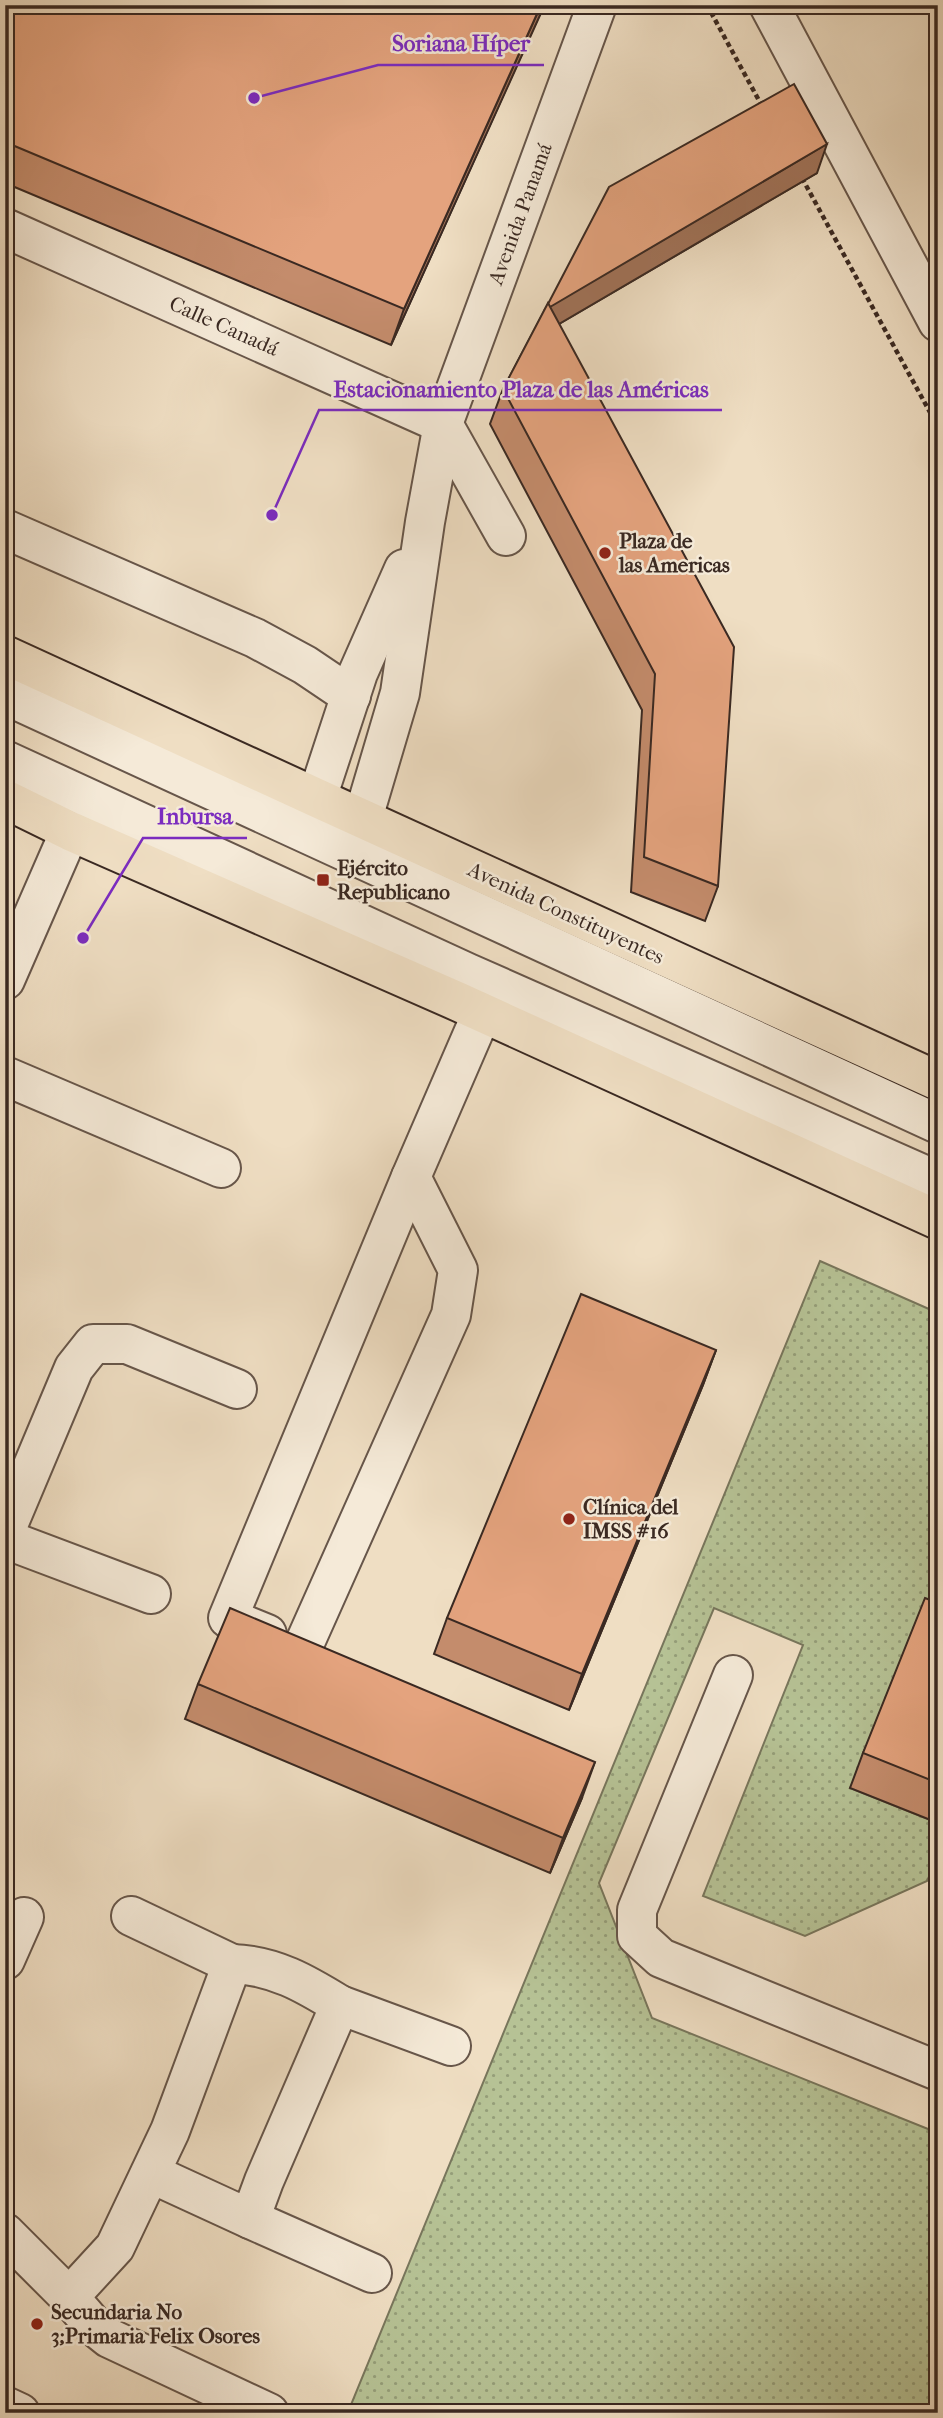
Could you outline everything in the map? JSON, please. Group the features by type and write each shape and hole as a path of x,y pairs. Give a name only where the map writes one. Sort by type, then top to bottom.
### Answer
{"main road":[{"name":"Avenida Constituyentes","path":"5,655 499,883 938,1081"},
{"path":"5,799 938,1220"}],"street":[{"name":"Avenida Panamá","path":"425,522 443,424 597,5"},
{"path":"769,5 938,322"},
{"name":"Calle Canadá","path":"5,228 443,424"},
{"path":"443,424 506,536"},
{"path":"317,798 358,673 425,522"},
{"path":"363,818 400,693 425,522"},
{"path":"5,528 255,638 305,664 351,696"},
{"path":"5,695 938,1124"},
{"path":"5,760 468,973 938,1181"},
{"path":"5,980 71,831"},
{"path":"340,1665 228,1618 482,1013"},
{"path":"5,1076 221,1168"},
{"path":"302,1649 451,1315 458,1270 411,1177"},
{"path":"5,1532 74,1368 93,1345 127,1343 237,1389"},
{"path":"5,1539 151,1594"},
{"path":"733,1675 637,1910 637,1937 661,1958 938,2071"},
{"path":"131,1916 232,1964 282,1973 301,1981 340,2005 451,2046"},
{"path":"5,1960 24,1917"},
{"path":"69,2297 114,2247 150,2174 170,2131 232,1964"},
{"path":"250,2219 340,2005"},
{"path":"150,2174 372,2273"},
{"path":"5,2233 94,2326 109,2338 269,2413"},
{"path":"5,2406 20,2413"}],"path":[{"path":"707,5 766,114"},
{"path":"799,174 938,427"}],"green space":[{"path":"820,1261 938,1313 938,1643 850,1788 938,1823 938,1857 927,1881 805,1936 703,1896 803,1645 714,1608 599,1883 652,2018 938,2133 938,2413 350,2413 348,2412"}],"building":[{"path":"5,5 541,5 404,309 5,142"},
{"path":"794,84 827,144 550,307 548,304 609,187"},
{"name":"Plaza de las Americas","path":"548,303 734,647 718,886 644,857 655,674 503,389"},
{"name":"Clínica del IMSS #16","path":"581,1294 716,1350 582,1674 447,1618"},
{"path":"925,1598 938,1603 938,1783 863,1753"},
{"path":"230,1608 595,1762 563,1838 198,1684"}],"place":[{"name":"Soriana Híper","path":"254,98"},
{"name":"Estacionamiento Plaza de las Américas","path":"272,515"},
{"name":"Plaza de las Americas","path":"605,553"},
{"name":"Ejército Republicano","path":"323,880"},
{"name":"Inbursa","path":"83,938"},
{"name":"Clínica del IMSS #16","path":"569,1519"},
{"name":"Secundaria No 3;Primaria Felix Osores","path":"37,2324"}]}
